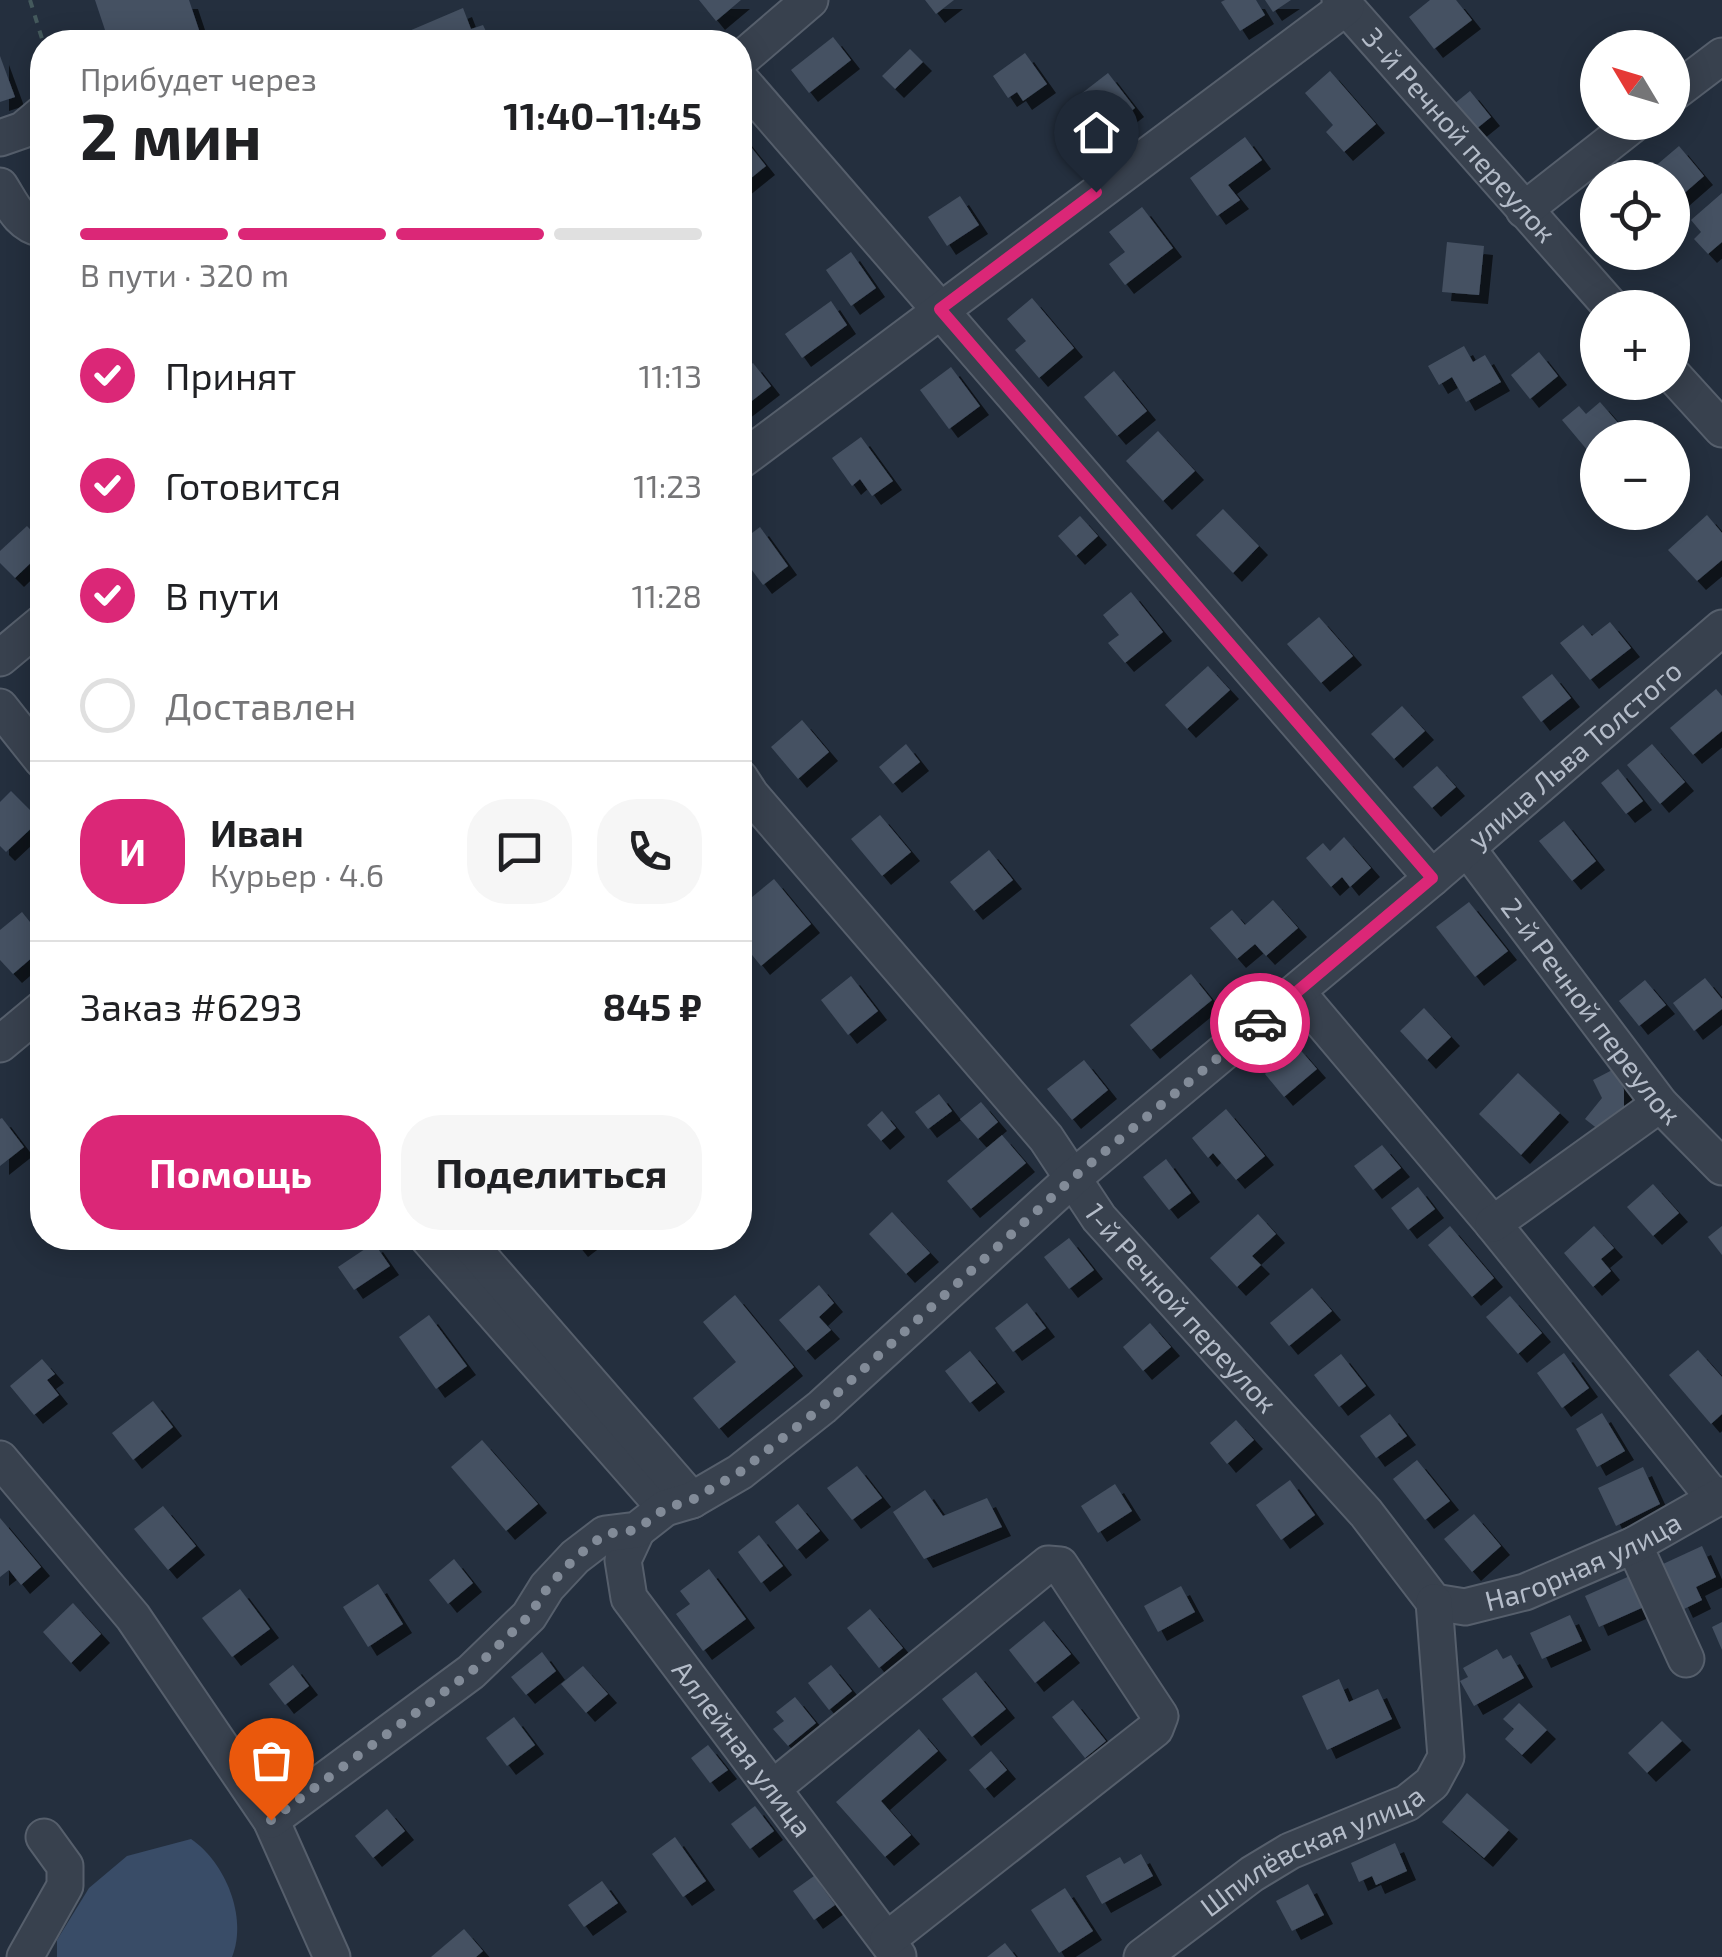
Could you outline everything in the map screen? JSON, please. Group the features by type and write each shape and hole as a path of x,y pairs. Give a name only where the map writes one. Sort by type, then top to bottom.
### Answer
{"street":[{"path":"752,50 810,0"},
{"path":"752,452 1354,6"},
{"name":"3-й Речной переулок","path":"1354,6 1596,290"},
{"path":"1690,80 1722,56"},
{"path":"752,94 1432,878"},
{"path":"0,138 30,125"},
{"path":"1524,210 1613,140"},
{"path":"0,186 19,218 30,226"},
{"path":"1690,394 1722,429"},
{"name":"улица Льва Толстого","path":"271,1820 471,1672 529,1616 548,1587 575,1558 605,1534 636,1530 740,1472 822,1407 1073,1178 1432,878 1722,628"},
{"path":"0,658 30,633"},
{"path":"0,707 30,745"},
{"name":"1-й Речной переулок","path":"752,797 1046,1138 1099,1218 1366,1512 1434,1602"},
{"name":"2-й Речной переулок","path":"1467,848 1660,1104 1722,1167"},
{"path":"1297,992 1718,1497"},
{"path":"0,1044 30,1019"},
{"path":"1493,1224 1660,1104"},
{"path":"439,1250 678,1504"},
{"path":"474,1250 678,1504"},
{"path":"0,1459 133,1617 271,1820 332,1957"},
{"name":"Нагорная улица","path":"1434,1602 1465,1606 1524,1592 1634,1544 1718,1497"},
{"name":"Аллейная улица","path":"636,1530 623,1560 628,1598 893,1948"},
{"path":"1634,1544 1686,1659"},
{"path":"773,1788 1048,1564 1060,1565 1160,1716 1154,1728 893,1948"},
{"name":"Шпилёвская улица","path":"1142,1957 1252,1874 1290,1851 1407,1803 1432,1784 1446,1757 1434,1602"},
{"path":"25,1957 65,1886 65,1866 44,1837"}],"path":[{"path":"30,0 39,30"}],"water":[{"path":"191,1839 214,1862 230,1892 237,1925 232,1957 57,1957 57,1940 89,1888 127,1856"}],"building":[{"path":"95,0 189,0 199,30 105,30"},
{"path":"699,0 741,0 716,21"},
{"path":"925,0 954,0 936,14"},
{"path":"1256,0 1265,15 1240,31 1221,2"},
{"path":"1265,0 1291,0 1273,12"},
{"path":"1430,0 1456,0 1472,20 1434,49 1409,17"},
{"path":"463,8 471,29 483,25 485,30 411,30"},
{"path":"833,37 851,60 809,93 791,70"},
{"path":"910,49 923,62 895,89 882,76"},
{"path":"1025,53 1047,84 1023,101 1017,92 1008,98 993,76"},
{"path":"0,56 15,97 0,102"},
{"path":"1330,71 1376,124 1344,152 1326,132 1333,125 1305,93"},
{"path":"1108,73 1135,108 1095,139 1068,104"},
{"path":"1470,91 1491,117 1470,134 1449,108"},
{"path":"1245,137 1262,160 1228,185 1240,200 1217,216 1190,178"},
{"path":"1679,146 1704,176 1690,188 1690,160 1662,160"},
{"path":"752,148 766,166 752,177"},
{"path":"1722,193 1722,242 1708,254 1694,239 1701,232 1691,220"},
{"path":"960,196 979,225 947,246 928,217"},
{"path":"1142,207 1173,248 1125,285 1109,264 1125,252 1109,232"},
{"path":"1447,242 1484,246 1479,295 1442,292"},
{"path":"851,252 876,288 851,306 826,270"},
{"path":"1032,298 1074,348 1039,378 1015,350 1026,341 1007,319"},
{"path":"831,301 847,325 802,358 785,334"},
{"path":"1464,346 1473,362 1485,355 1501,382 1466,402 1452,377 1439,385 1428,366"},
{"path":"1539,352 1558,376 1530,399 1511,375"},
{"path":"752,364 771,386 752,401"},
{"path":"951,367 980,406 949,429 920,390"},
{"path":"1114,371 1147,411 1117,436 1084,397"},
{"path":"1600,402 1616,420 1580,420 1580,441 1562,420 1579,406 1586,414"},
{"path":"1158,431 1195,471 1163,501 1126,461"},
{"path":"861,437 893,481 872,496 860,479 852,486 832,458"},
{"path":"1223,509 1259,546 1233,573 1196,535"},
{"path":"1707,515 1722,533 1722,560 1697,581 1668,550"},
{"path":"1080,516 1098,536 1076,556 1058,536"},
{"path":"27,526 30,529 30,564 15,578 0,563 0,551"},
{"path":"760,527 788,566 763,585 752,570 752,533"},
{"path":"1131,592 1163,632 1125,663 1108,643 1119,635 1103,615"},
{"path":"1319,617 1353,656 1321,683 1287,644"},
{"path":"1610,622 1631,648 1590,680 1560,643 1583,625 1592,636"},
{"path":"1208,666 1230,690 1187,729 1165,705"},
{"path":"1552,674 1571,698 1541,722 1522,697"},
{"path":"1716,689 1722,696 1722,731 1693,755 1670,728"},
{"path":"1402,706 1425,731 1394,759 1371,734"},
{"path":"802,720 829,752 798,779 771,747"},
{"path":"906,744 920,762 893,784 879,767"},
{"path":"1652,744 1685,782 1660,804 1627,765"},
{"path":"1437,766 1456,787 1432,808 1413,787"},
{"path":"1618,769 1643,801 1626,814 1601,783"},
{"path":"11,791 30,810 30,829 6,852 0,846 0,802"},
{"path":"880,815 911,852 882,876 851,839"},
{"path":"1564,821 1596,861 1572,881 1539,841"},
{"path":"1344,837 1371,868 1350,887 1342,877 1331,887 1306,858 1323,843 1330,851"},
{"path":"989,850 1013,880 974,911 950,882"},
{"path":"774,879 811,924 761,966 752,955 752,897"},
{"path":"1273,900 1298,928 1266,956 1255,944 1237,959 1210,928 1232,910 1245,925"},
{"path":"1469,902 1508,951 1475,977 1436,927"},
{"path":"22,912 30,922 30,959 13,974 0,960 0,930"},
{"path":"1191,974 1212,1000 1151,1050 1130,1025"},
{"path":"851,976 878,1011 848,1035 821,1000"},
{"path":"1705,978 1722,999 1722,1009 1694,1031 1673,1003"},
{"path":"1645,980 1666,1005 1639,1026 1619,1001"},
{"path":"1424,1008 1451,1037 1427,1060 1400,1031"},
{"path":"1297,1046 1317,1069 1284,1097 1265,1074"},
{"path":"1084,1060 1108,1090 1072,1120 1047,1089"},
{"path":"1616,1068 1624,1090 1624,1107 1603,1133 1585,1119 1602,1098 1593,1080"},
{"path":"1518,1073 1560,1113 1521,1155 1479,1114"},
{"path":"939,1094 952,1111 928,1129 915,1112"},
{"path":"981,1102 998,1122 978,1139 960,1119"},
{"path":"1226,1109 1265,1156 1236,1180 1213,1153 1208,1158 1192,1138"},
{"path":"882,1111 896,1128 881,1141 867,1125"},
{"path":"0,1119 24,1147 0,1166"},
{"path":"1002,1135 1026,1163 971,1209 947,1181"},
{"path":"1382,1145 1401,1168 1373,1190 1354,1166"},
{"path":"1166,1159 1191,1193 1169,1210 1143,1177"},
{"path":"1653,1184 1679,1213 1653,1236 1627,1207"},
{"path":"1418,1187 1435,1209 1408,1230 1391,1208"},
{"path":"892,1212 930,1253 906,1274 869,1234"},
{"path":"1258,1214 1276,1234 1252,1256 1261,1265 1237,1287 1210,1258"},
{"path":"1450,1226 1494,1278 1472,1297 1428,1245"},
{"path":"1594,1226 1614,1248 1601,1259 1611,1271 1593,1287 1564,1253"},
{"path":"1722,1226 1722,1255 1708,1237"},
{"path":"1069,1238 1094,1270 1069,1289 1044,1257"},
{"path":"364,1250 379,1250 390,1266 354,1290 338,1267"},
{"path":"819,1285 834,1303 819,1317 831,1330 806,1351 779,1320"},
{"path":"1312,1288 1332,1311 1289,1346 1270,1323"},
{"path":"735,1295 794,1367 719,1429 693,1398 736,1362 703,1322"},
{"path":"1510,1296 1542,1333 1518,1354 1486,1317"},
{"path":"1027,1303 1046,1328 1013,1352 995,1328"},
{"path":"429,1315 467,1366 436,1389 399,1337"},
{"path":"1150,1323 1171,1347 1143,1371 1123,1347"},
{"path":"1698,1350 1722,1377 1722,1414 1711,1424 1669,1375"},
{"path":"970,1351 996,1383 970,1403 945,1371"},
{"path":"1564,1353 1589,1388 1562,1408 1537,1373"},
{"path":"1341,1354 1366,1386 1339,1407 1314,1375"},
{"path":"42,1359 55,1374 47,1380 59,1395 34,1415 10,1386"},
{"path":"153,1401 173,1427 133,1460 112,1433"},
{"path":"1602,1413 1625,1451 1597,1467 1576,1429"},
{"path":"1390,1414 1407,1436 1376,1458 1360,1436"},
{"path":"1236,1420 1254,1440 1227,1464 1210,1443"},
{"path":"482,1440 538,1504 506,1531 451,1467"},
{"path":"1417,1460 1450,1501 1425,1520 1393,1479"},
{"path":"857,1466 882,1498 852,1520 827,1488"},
{"path":"1643,1467 1660,1504 1616,1526 1598,1488"},
{"path":"1290,1480 1315,1515 1281,1540 1256,1505"},
{"path":"1115,1484 1132,1511 1098,1533 1081,1506"},
{"path":"925,1490 943,1516 987,1498 1002,1527 924,1559 893,1512"},
{"path":"798,1504 820,1531 797,1550 775,1522"},
{"path":"163,1506 196,1546 168,1570 134,1529"},
{"path":"1474,1514 1501,1546 1472,1572 1444,1539"},
{"path":"0,1518 41,1567 21,1585 9,1570 0,1577"},
{"path":"759,1535 783,1566 761,1583 738,1552"},
{"path":"1702,1546 1716,1577 1696,1587 1702,1600 1684,1609 1663,1564"},
{"path":"454,1559 473,1583 448,1604 429,1580"},
{"path":"709,1569 746,1619 703,1651 676,1614 690,1604 680,1591"},
{"path":"1632,1575 1646,1606 1599,1627 1585,1596"},
{"path":"378,1584 403,1624 368,1647 343,1607"},
{"path":"1181,1586 1195,1612 1158,1632 1144,1606"},
{"path":"240,1589 270,1629 232,1657 202,1618"},
{"path":"73,1603 101,1634 71,1663 43,1632"},
{"path":"870,1609 903,1648 879,1668 847,1628"},
{"path":"1570,1615 1582,1641 1542,1659 1530,1633"},
{"path":"1044,1621 1071,1654 1035,1683 1009,1650"},
{"path":"1722,1622 1722,1650 1712,1627"},
{"path":"1497,1649 1503,1659 1511,1655 1524,1678 1474,1706 1460,1681 1468,1677 1463,1668"},
{"path":"542,1652 556,1671 526,1695 511,1677"},
{"path":"293,1665 309,1686 285,1705 269,1684"},
{"path":"831,1665 852,1691 829,1710 808,1683"},
{"path":"583,1666 608,1694 586,1713 561,1684"},
{"path":"976,1672 1006,1709 972,1737 942,1699"},
{"path":"1339,1679 1349,1702 1378,1689 1392,1719 1327,1750 1302,1696"},
{"path":"795,1697 816,1723 788,1746 773,1729 784,1721 776,1712"},
{"path":"1073,1700 1106,1741 1085,1758 1052,1717"},
{"path":"1519,1703 1547,1730 1522,1755 1505,1739 1514,1729 1503,1719"},
{"path":"514,1717 535,1745 507,1766 486,1738"},
{"path":"1662,1721 1682,1741 1647,1773 1628,1753"},
{"path":"919,1729 938,1751 881,1801 911,1835 885,1857 836,1802"},
{"path":"708,1745 728,1770 710,1783 691,1758"},
{"path":"991,1751 1007,1770 985,1789 969,1770"},
{"path":"1467,1793 1509,1830 1484,1858 1442,1822"},
{"path":"755,1806 774,1831 750,1849 731,1824"},
{"path":"387,1809 405,1831 373,1858 355,1836"},
{"path":"675,1837 706,1881 683,1897 652,1854"},
{"path":"1395,1843 1407,1871 1376,1885 1372,1876 1359,1882 1351,1863"},
{"path":"1141,1854 1153,1876 1102,1904 1086,1876 1120,1857 1124,1864"},
{"path":"814,1876 835,1905 814,1920 793,1891"},
{"path":"602,1881 618,1903 584,1927 568,1905"},
{"path":"1308,1884 1324,1915 1292,1931 1276,1901"},
{"path":"1065,1888 1093,1931 1059,1953 1031,1910"},
{"path":"464,1929 483,1951 476,1957 431,1957"},
{"path":"1005,1943 1016,1957 987,1957"}],"way so far":[{"path":"271,1820 471,1672 529,1616 548,1587 575,1558 605,1534 636,1530 666,1508 692,1500 740,1472 822,1407 1073,1178 1260,1023"}],"route":[{"path":"1096,192 940,309 1432,878 1260,1023"}]}
